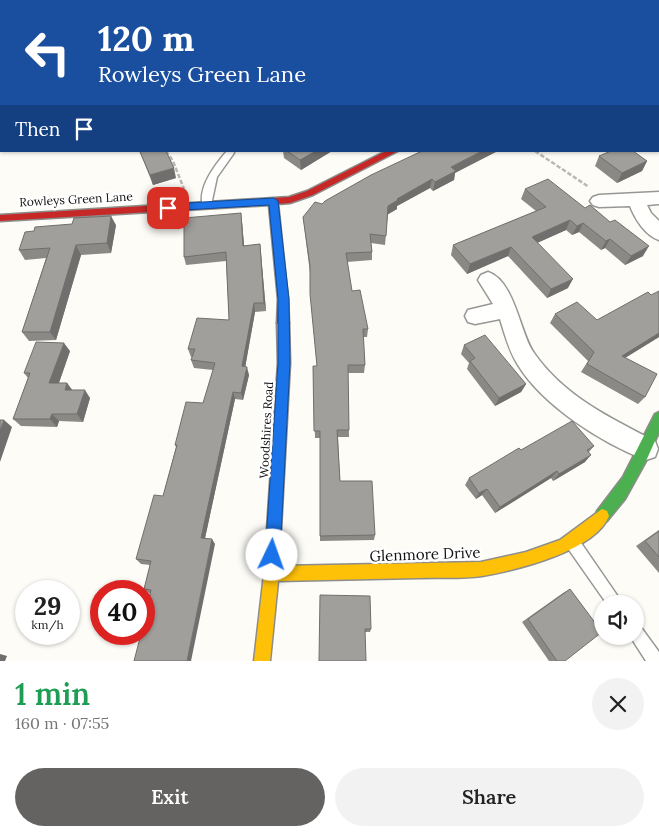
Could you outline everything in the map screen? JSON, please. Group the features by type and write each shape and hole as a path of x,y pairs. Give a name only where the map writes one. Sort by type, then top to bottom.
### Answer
{"street":[{"name":"Rowleys Green Lane","path":"0,218 290,200 303,196 392,152"},
{"path":"599,201 659,198"},
{"path":"636,200 644,216 659,233"},
{"name":"Woodshires Road","path":"262,661 271,574 284,363 283,299 274,201"},
{"path":"488,280 507,309 516,340 525,358 540,379 566,402 595,421 646,449"},
{"path":"475,316 507,309"},
{"name":"Glenmore Drive","path":"271,574 481,568 526,559 564,546 591,528 616,501 633,475 659,418"}],"lane":[{"path":"206,205 209,183 214,171 230,153"},
{"path":"571,540 610,595"},
{"path":"644,644 656,661"}],"path":[{"path":"167,152 173,161 184,187 186,207"},
{"path":"538,152 583,182 595,193 599,201"}],"building":[{"path":"140,152 166,152 174,168 150,175"},
{"path":"288,152 314,152 300,160"},
{"path":"420,152 480,152 451,167 456,171 435,182 432,179 388,206 386,236 370,234 372,252 346,253 352,291 360,290 368,329 363,329 365,365 348,365 349,430 337,430 340,481 372,481 375,535 320,536 320,431 314,431 313,366 317,366 310,294 310,266 303,217 315,202 322,204 371,175"},
{"path":"609,152 634,152 647,161 622,173 599,156"},
{"path":"548,179 585,208 590,205 610,222 615,220 649,246 631,256 610,239 606,241 583,223 577,226 570,220 532,237 573,279 551,289 511,247 470,264 453,245 546,207 525,189"},
{"path":"241,213 243,246 260,244 264,303 254,303 242,366 247,367 241,393 233,392 201,538 212,539 187,661 134,661 138,645 155,645 155,580 146,580 151,561 136,559 154,495 163,496 186,402 203,403 215,363 191,360 195,349 188,349 197,318 229,320 226,252 184,257 184,218"},
{"path":"111,216 107,243 76,245 50,332 22,332 50,248 19,250 25,232 34,231 35,227 72,224 74,218"},
{"path":"659,291 659,333 622,356 657,374 645,397 587,364 594,352 555,314 577,302 597,320 648,292 651,295"},
{"path":"485,335 526,384 499,398 470,361 475,358 464,345"},
{"path":"36,342 64,343 49,383 67,383 65,390 85,390 77,414 52,414 50,419 13,419 30,373 24,373"},
{"path":"0,420 4,420 0,431"},
{"path":"572,421 594,446 587,450 591,455 559,474 557,471 500,507 487,489 479,493 469,478 519,448 521,450"},
{"path":"659,531 659,557 645,541"},
{"path":"570,589 594,621 594,638 565,661 557,661 528,619"},
{"path":"320,595 370,596 371,629 365,629 366,661 319,661"}],"traffic: fast":[{"path":"602,516 628,482 659,418"}],"traffic: slow":[{"path":"262,661 271,574 284,363 283,323"},
{"path":"271,574 481,569 526,559 564,546 591,527 602,516"}],"traffic: jam":[{"path":"0,218 290,200 310,193 392,152"},
{"path":"273,201 283,299 283,323"}],"route":[{"path":"168,208 274,201 283,299 284,363 272,555"}]}
